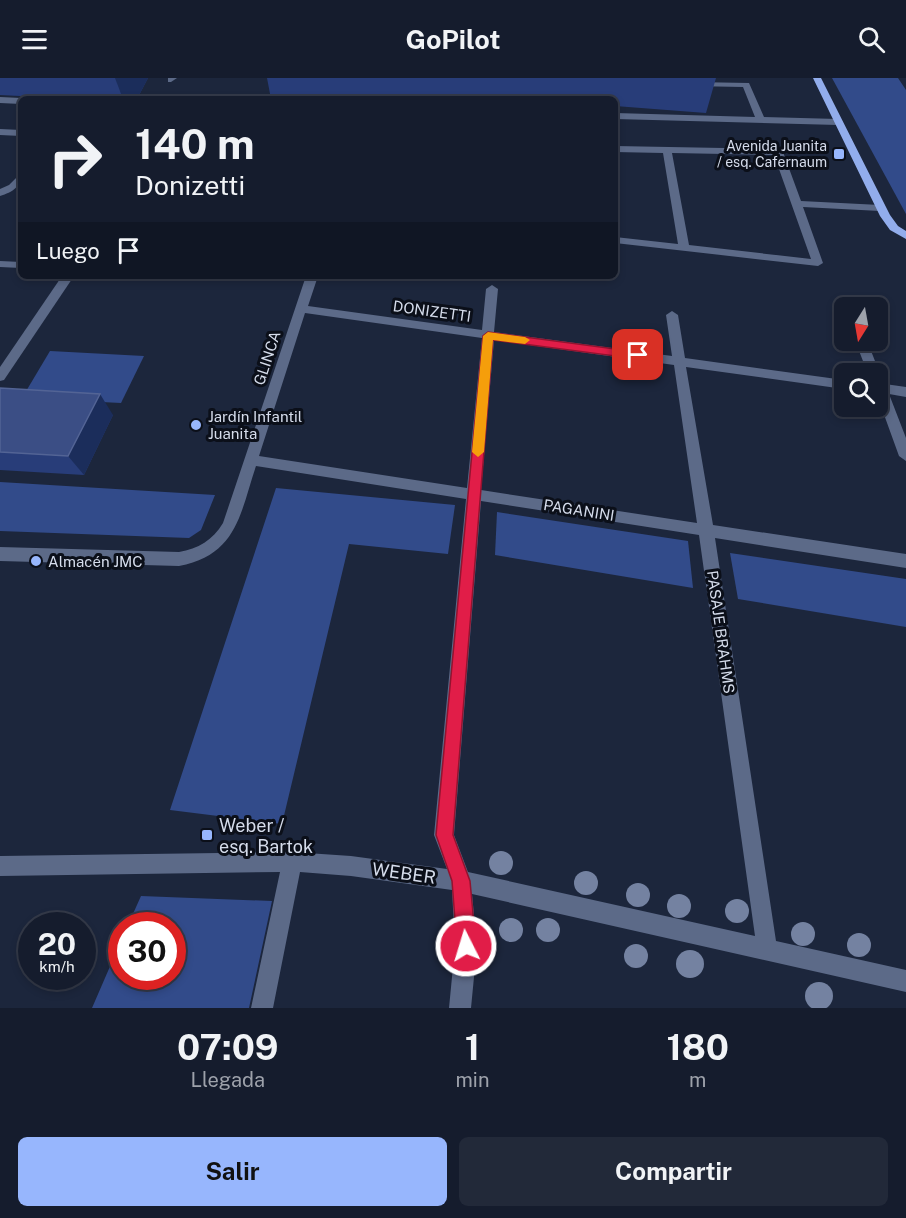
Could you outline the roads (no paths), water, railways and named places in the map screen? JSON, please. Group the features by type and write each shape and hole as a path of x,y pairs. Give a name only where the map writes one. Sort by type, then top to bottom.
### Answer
{"main road":[{"path":"817,78 880,208 889,222 906,236"}],"street":[{"path":"686,84 746,85 761,120"},
{"path":"0,100 18,101"},
{"path":"618,116 838,122"},
{"path":"0,132 18,133"},
{"path":"618,149 778,152 818,263 618,240"},
{"path":"667,149 684,248"},
{"path":"2,192 12,187 18,180"},
{"path":"798,204 880,208"},
{"path":"0,264 18,265"},
{"path":"0,376 66,279"},
{"name":"GLINCA","path":"0,554 179,559 190,558 211,548 226,532 311,279"},
{"path":"459,1008 466,946 461,881 444,835 492,289"},
{"name":"DONIZETTI","path":"301,309 834,383"},
{"name":"PASAJE BRAHMS","path":"672,315 706,530 767,950"},
{"path":"888,388 906,392"},
{"path":"888,411 906,456"},
{"name":"PAGANINI","path":"251,460 906,561"},
{"path":"262,1008 292,862"},
{"name":"WEBER","path":"0,866 292,862 398,871 461,881 906,981"}],"place":[{"name":"Avenida Juanita / esq. Cafernaum","path":"839,154"},
{"name":"Jardín Infantil Juanita","path":"196,425"},
{"name":"Almacén JMC","path":"36,561"},
{"name":"Weber / esq. Bartok","path":"207,835"}]}
